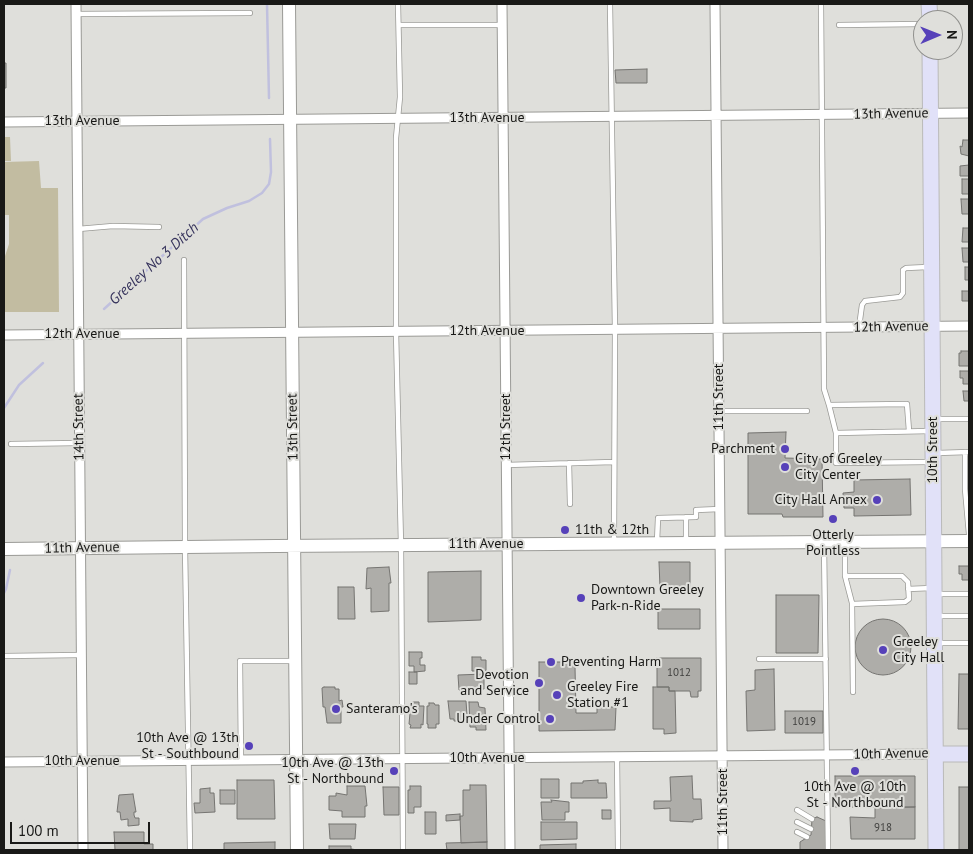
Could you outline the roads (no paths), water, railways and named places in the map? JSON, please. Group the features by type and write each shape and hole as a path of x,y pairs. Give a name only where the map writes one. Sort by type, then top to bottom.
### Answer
{"main road":[{"name":"13th Street","path":"289,4 297,850"},
{"name":"10th Street","path":"930,60 936,850"},
{"name":"11th Avenue","path":"4,549 969,541"},
{"name":"10th Avenue","path":"935,754 969,754"}],"street":[{"name":"14th Street","path":"76,4 83,850"},
{"name":"12th Street","path":"502,4 510,850"},
{"name":"11th Street","path":"716,4 723,850"},
{"name":"13th Avenue","path":"4,122 969,113"},
{"name":"12th Avenue","path":"4,335 969,326"},
{"name":"10th Avenue","path":"4,762 935,754"}],"lane":[{"path":"398,4 400,97 397,118 396,332 401,545 403,850"},
{"path":"610,4 615,330 614,543"},
{"path":"821,4 824,389 836,433 836,463 933,457 967,452 966,497 969,534"},
{"path":"76,14 250,13"},
{"path":"839,25 913,24"},
{"path":"399,25 502,25"},
{"path":"78,229 113,226 159,227"},
{"path":"184,260 185,547 190,850"},
{"path":"859,327 862,305 865,301 900,297 903,294 904,270 906,268 932,266"},
{"path":"829,405 908,404 909,431"},
{"path":"719,411 807,411"},
{"path":"836,433 909,431 933,425 969,420"},
{"path":"11,444 79,443"},
{"path":"506,465 614,462"},
{"path":"569,463 570,504"},
{"path":"658,543 658,518 696,517 696,510 720,509"},
{"path":"686,517 686,543"},
{"path":"824,542 828,850"},
{"path":"845,542 845,576 852,604 853,692"},
{"path":"845,576 902,576 907,580 909,599 905,602 852,604"},
{"path":"908,588 969,594"},
{"path":"934,616 969,616"},
{"path":"934,643 969,643"},
{"path":"4,656 81,655"},
{"path":"758,659 826,659"},
{"path":"241,760 240,661 296,661"},
{"path":"617,757 618,850"},
{"path":"797,810 812,819"},
{"path":"796,822 811,829"},
{"path":"797,832 807,837"}],"waterway":[{"name":"Greeley No 3 Ditch","path":"267,4 269,98"},
{"name":"Greeley No 3 Ditch","path":"104,309 203,219 249,201 262,193 269,184 271,172 270,139"},
{"name":"Greeley No 3 Ditch","path":"4,408 19,385 43,363"},
{"name":"Greeley No 3 Ditch","path":"4,593 10,570"}],"place":[{"name":"Parchment","path":"785,449"},
{"name":"City of Greeley City Center","path":"785,467"},
{"name":"City Hall Annex","path":"877,500"},
{"name":"Otterly Pointless","path":"833,519"},
{"name":"11th & 12th","path":"565,530"},
{"name":"Downtown Greeley Park-n-Ride","path":"581,598"},
{"name":"Greeley City Hall","path":"883,650"},
{"name":"Preventing Harm","path":"551,662"},
{"name":"Devotion and Service","path":"539,683"},
{"name":"Greeley Fire Station #1","path":"557,695"},
{"name":"Santeramo's","path":"336,709"},
{"name":"Under Control","path":"550,719"},
{"name":"10th Ave @ 13th St - Southbound","path":"249,746"},
{"name":"10th Ave @ 13th St - Northbound","path":"394,771"},
{"name":"10th Ave @ 10th St - Northbound","path":"855,771"}]}
